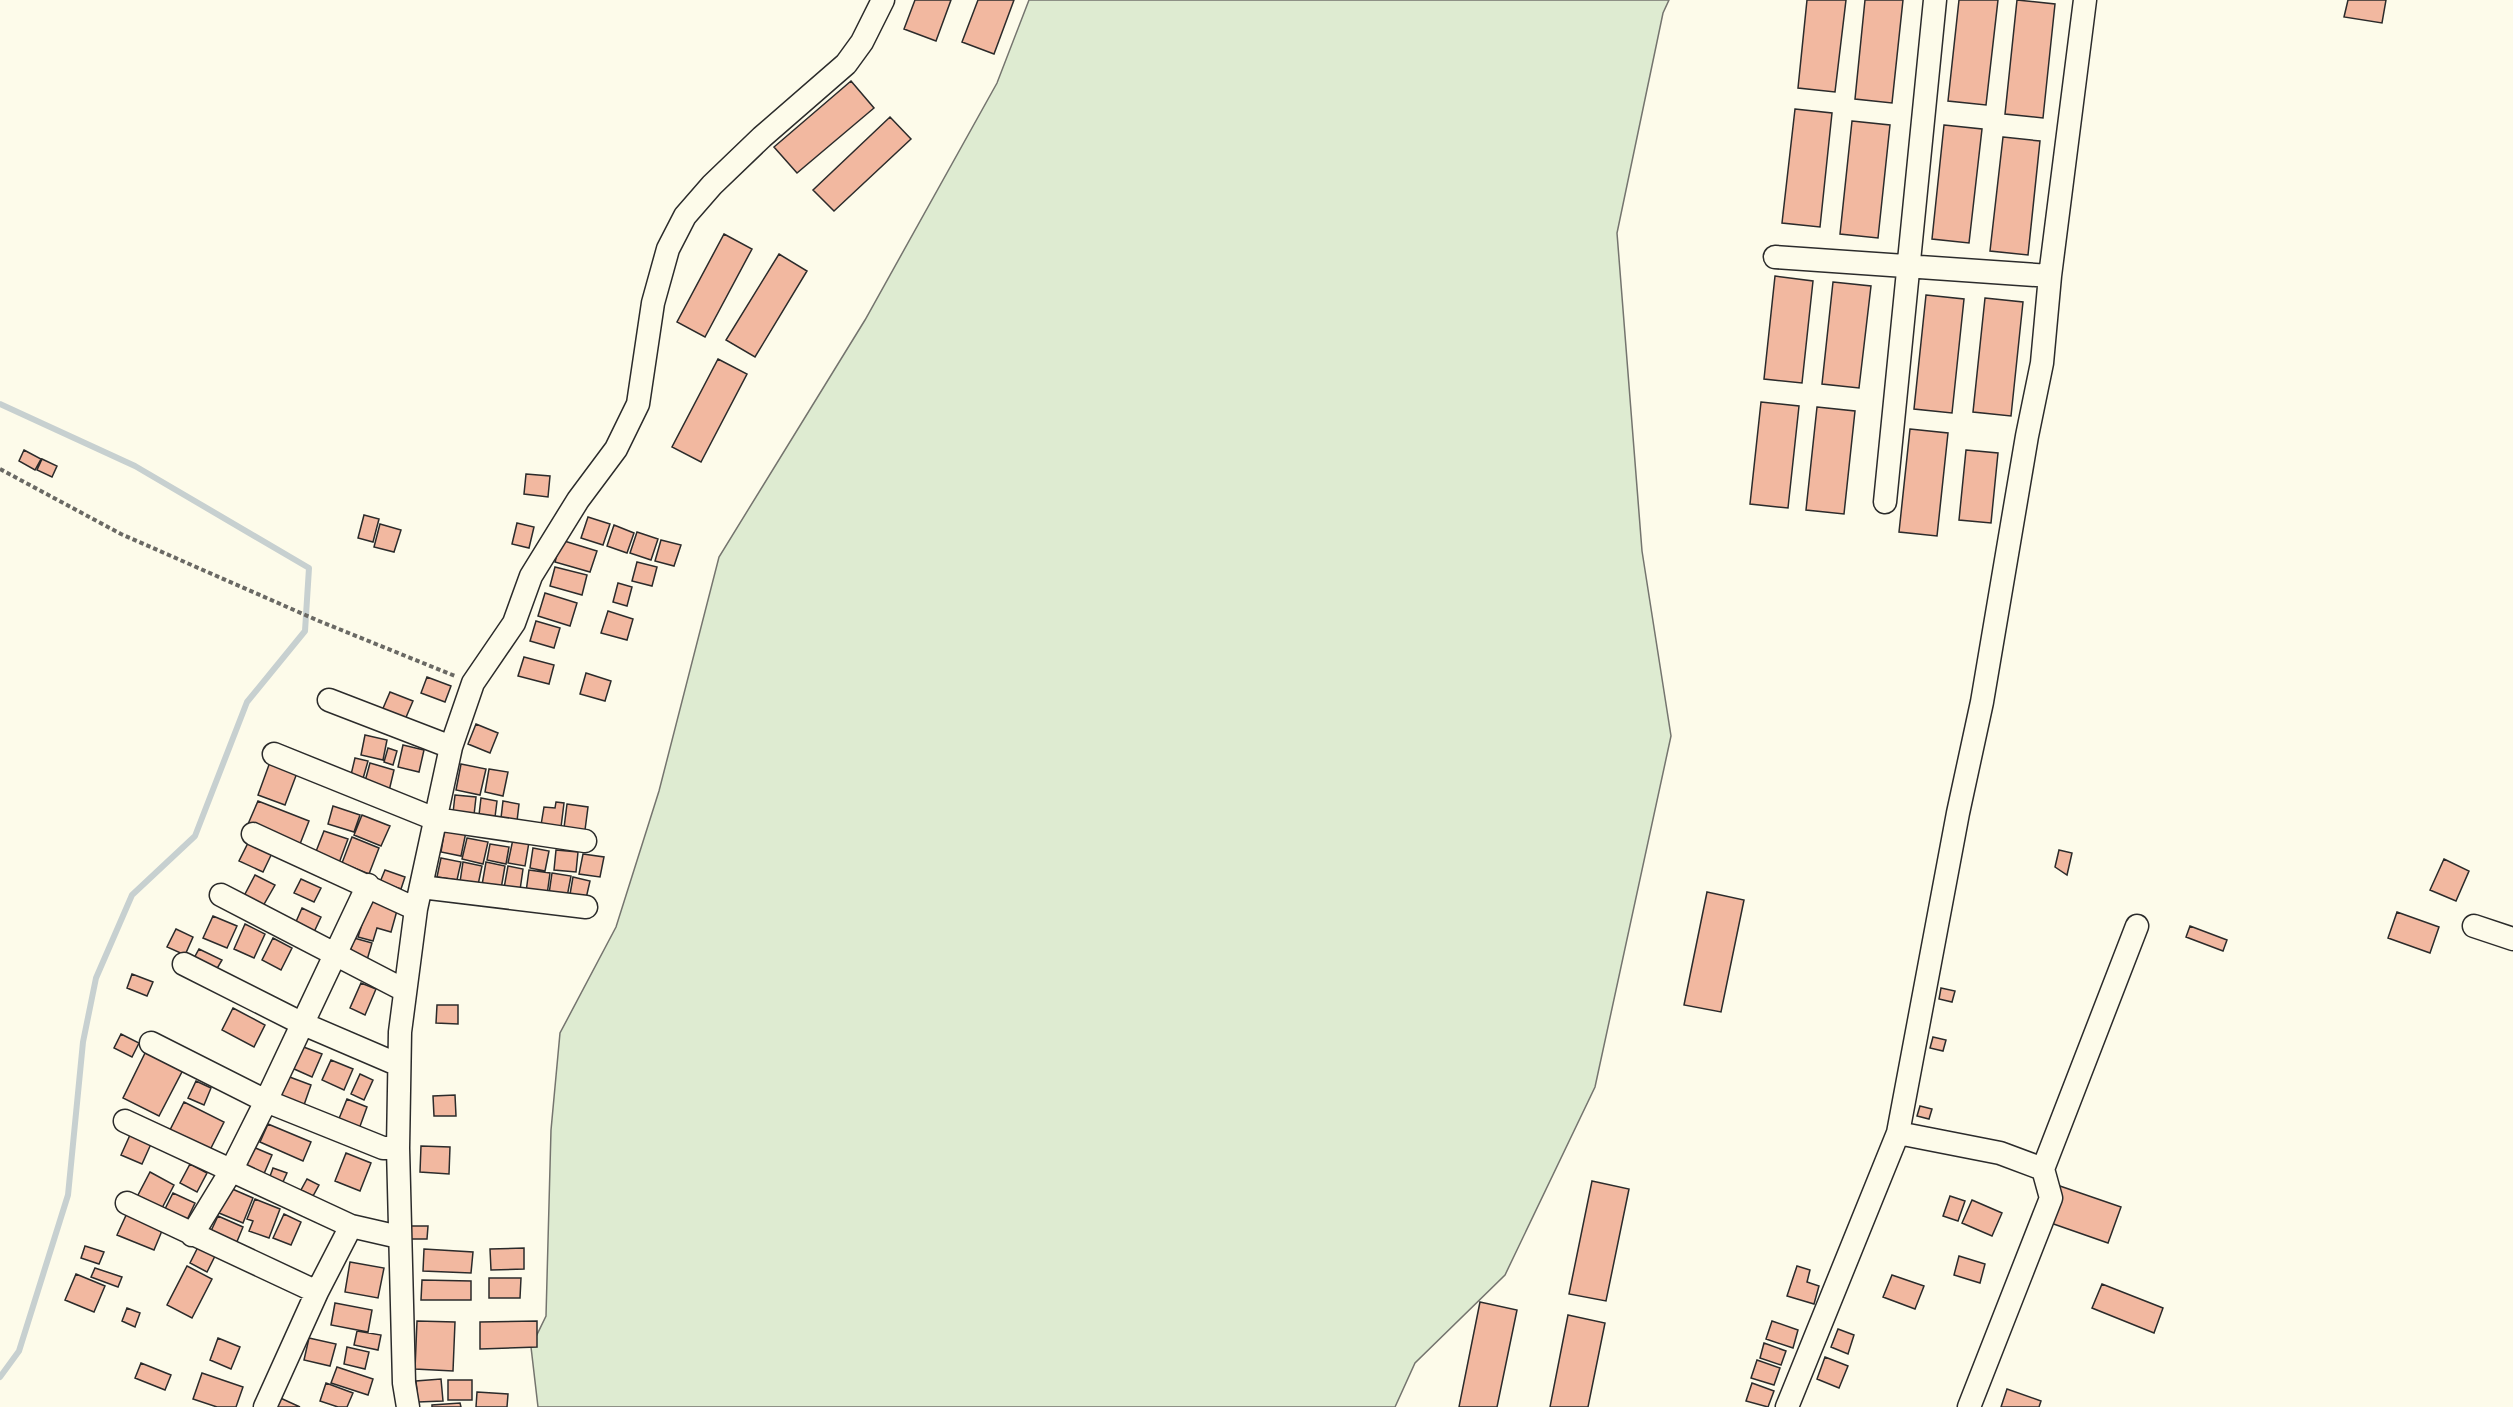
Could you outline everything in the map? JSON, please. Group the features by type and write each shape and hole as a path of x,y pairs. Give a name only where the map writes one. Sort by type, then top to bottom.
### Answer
{"street":[{"path":"408,1407 404,1383 399,1237 399,1065 404,990 418,898 451,747 473,683 514,623 531,576 578,500 616,448 638,404 653,303 668,249 685,216 754,145 846,64 862,42 883,0"},
{"path":"1885,502 1935,0"},
{"path":"1787,1407 1898,1133 1958,813 1983,702 2027,436 2042,363 2050,276 2085,0"},
{"path":"1775,258 2050,276"},
{"path":"329,700 451,747"},
{"path":"274,754 435,819 585,841"},
{"path":"253,834 368,885 418,898 586,907"},
{"path":"192,1234 231,1171 301,1023 336,956 368,885"},
{"path":"221,895 404,990"},
{"path":"1970,1407 2051,1198 2043,1169 2137,926"},
{"path":"2474,926 2513,939"},
{"path":"184,964 301,1023 399,1065"},
{"path":"151,1044 266,1101 383,1148 398,1148"},
{"path":"125,1121 351,1226 399,1237"},
{"path":"1898,1133 2000,1153 2043,1169"},
{"path":"127,1203 317,1292"},
{"path":"265,1407 317,1292 351,1226"},
{"path":"390,1407 404,1383"}],"path":[{"path":"0,469 121,534 319,621 473,683"}],"green space":[{"path":"1029,0 1669,0 1663,13 1617,233 1642,551 1671,736 1595,1087 1505,1275 1415,1363 1395,1407 538,1407 531,1347 546,1316 551,1130 560,1033 616,927 659,791 719,557 865,320 997,83"}],"building":[{"path":"915,0 951,0 936,41 904,29"},
{"path":"978,0 1014,0 994,54 962,42"},
{"path":"1807,0 1846,0 1835,92 1798,88"},
{"path":"1865,0 1903,0 1892,103 1855,99"},
{"path":"1959,0 1998,0 1986,105 1948,101"},
{"path":"2017,0 2055,4 2043,118 2005,114"},
{"path":"2348,0 2386,0 2382,23 2344,17"},
{"path":"851,81 874,108 797,173 774,147"},
{"path":"1795,109 1832,113 1820,227 1782,223"},
{"path":"890,117 911,139 834,211 813,190"},
{"path":"1852,121 1890,125 1878,238 1840,234"},
{"path":"1944,125 1982,129 1969,243 1932,239"},
{"path":"2003,137 2040,141 2028,255 1990,251"},
{"path":"724,234 752,249 705,337 677,322"},
{"path":"779,254 807,271 755,357 726,340"},
{"path":"1775,276 1813,281 1802,383 1764,379"},
{"path":"1833,282 1871,286 1859,388 1822,384"},
{"path":"1926,295 1964,299 1952,413 1914,409"},
{"path":"1985,298 2023,302 2011,416 1973,412"},
{"path":"718,359 747,374 701,462 672,447"},
{"path":"1761,402 1799,406 1788,508 1750,504"},
{"path":"1817,407 1855,411 1844,514 1806,510"},
{"path":"1910,429 1948,433 1937,536 1899,532"},
{"path":"24,450 41,459 35,470 19,461"},
{"path":"1966,450 1998,453 1991,523 1959,520"},
{"path":"42,459 57,466 52,477 37,470"},
{"path":"526,474 550,476 548,497 524,494"},
{"path":"364,515 379,519 373,542 358,538"},
{"path":"588,517 610,524 603,545 581,538"},
{"path":"517,523 534,527 529,548 512,544"},
{"path":"380,524 401,530 394,552 374,547"},
{"path":"614,525 634,533 627,553 607,546"},
{"path":"637,532 658,539 651,560 630,553"},
{"path":"561,540 597,551 590,572 555,562"},
{"path":"661,540 681,545 674,566 655,561"},
{"path":"637,562 657,567 652,586 632,581"},
{"path":"555,567 587,575 582,595 550,586"},
{"path":"618,583 632,587 627,606 613,602"},
{"path":"545,593 577,603 570,626 538,616"},
{"path":"608,611 633,619 627,640 601,633"},
{"path":"536,621 560,628 554,648 530,641"},
{"path":"524,657 554,665 549,684 518,676"},
{"path":"586,673 611,681 605,701 580,694"},
{"path":"427,677 451,686 445,702 421,693"},
{"path":"390,692 413,701 404,722 381,713"},
{"path":"476,724 498,733 490,753 468,744"},
{"path":"365,735 387,740 383,760 361,755"},
{"path":"403,745 424,750 419,772 398,767"},
{"path":"388,748 397,751 393,765 384,762"},
{"path":"355,758 368,761 362,782 350,779"},
{"path":"270,762 297,773 285,805 258,795"},
{"path":"370,763 394,770 389,791 364,785"},
{"path":"461,764 486,769 480,795 456,790"},
{"path":"489,769 508,772 503,796 485,792"},
{"path":"455,795 476,797 474,815 453,813"},
{"path":"481,798 497,801 495,817 479,815"},
{"path":"258,801 309,821 300,844 248,824"},
{"path":"503,801 519,804 517,821 501,818"},
{"path":"556,802 564,803 561,827 541,825 544,807 555,808"},
{"path":"567,804 588,807 585,830 564,828"},
{"path":"333,806 360,815 354,832 328,824"},
{"path":"362,815 390,826 381,846 354,835"},
{"path":"445,828 466,832 461,856 441,852"},
{"path":"324,831 348,839 339,863 315,854"},
{"path":"352,837 379,848 369,874 342,863"},
{"path":"467,838 488,842 483,864 462,859"},
{"path":"250,839 274,849 263,872 239,861"},
{"path":"513,839 529,842 525,866 508,863"},
{"path":"490,844 509,847 506,864 487,860"},
{"path":"533,848 549,851 545,871 530,868"},
{"path":"556,850 578,852 576,872 554,870"},
{"path":"2059,850 2072,853 2067,875 2055,867"},
{"path":"583,854 604,857 600,877 579,874"},
{"path":"441,858 461,862 457,880 437,877"},
{"path":"2444,859 2469,871 2456,901 2430,890"},
{"path":"463,862 482,866 478,885 460,882"},
{"path":"486,862 505,866 501,889 482,885"},
{"path":"508,866 523,869 520,890 504,888"},
{"path":"385,870 405,877 401,889 380,882"},
{"path":"529,870 550,873 547,895 526,892"},
{"path":"552,873 571,876 567,897 549,894"},
{"path":"255,875 275,885 263,906 244,896"},
{"path":"573,877 590,881 585,903 569,900"},
{"path":"301,879 321,888 314,902 294,893"},
{"path":"1707,892 1744,900 1721,1012 1684,1005"},
{"path":"370,898 398,907 391,932 377,928 373,941 358,937"},
{"path":"302,908 321,917 314,932 295,924"},
{"path":"2397,912 2439,927 2430,953 2388,938"},
{"path":"213,916 237,926 227,948 203,938"},
{"path":"245,924 265,934 254,958 234,949"},
{"path":"2190,926 2227,940 2223,951 2186,937"},
{"path":"176,929 193,937 185,955 167,947"},
{"path":"273,938 292,948 281,970 262,960"},
{"path":"354,938 372,943 367,960 349,955"},
{"path":"199,949 222,960 215,972 193,960"},
{"path":"132,974 153,982 147,996 127,988"},
{"path":"361,983 376,989 365,1015 350,1008"},
{"path":"1941,988 1955,991 1952,1002 1939,999"},
{"path":"437,1005 458,1005 458,1024 436,1023"},
{"path":"233,1008 265,1025 254,1047 222,1030"},
{"path":"121,1034 139,1043 132,1057 114,1048"},
{"path":"1933,1037 1946,1040 1943,1051 1930,1048"},
{"path":"301,1046 322,1054 312,1077 292,1068"},
{"path":"148,1047 185,1066 159,1116 123,1098"},
{"path":"331,1060 353,1069 344,1090 322,1080"},
{"path":"360,1074 373,1080 364,1100 351,1094"},
{"path":"287,1076 311,1085 304,1105 280,1096"},
{"path":"196,1081 211,1088 204,1105 188,1098"},
{"path":"455,1095 456,1116 434,1116 433,1096"},
{"path":"347,1099 367,1107 359,1129 338,1121"},
{"path":"184,1102 224,1122 210,1150 170,1130"},
{"path":"1920,1106 1932,1109 1929,1119 1917,1116"},
{"path":"268,1124 311,1142 303,1161 260,1142"},
{"path":"130,1135 151,1144 142,1164 121,1155"},
{"path":"421,1146 450,1147 449,1174 420,1172"},
{"path":"253,1147 272,1155 263,1176 244,1169"},
{"path":"346,1153 371,1163 360,1191 335,1181"},
{"path":"190,1164 207,1173 197,1192 180,1183"},
{"path":"273,1168 287,1173 282,1184 269,1179"},
{"path":"150,1172 174,1185 161,1210 137,1197"},
{"path":"307,1179 319,1185 313,1196 301,1190"},
{"path":"1592,1181 1629,1189 1606,1301 1569,1294"},
{"path":"2057,1185 2121,1207 2108,1243 2045,1221"},
{"path":"230,1188 253,1198 243,1223 219,1213"},
{"path":"173,1193 195,1203 186,1222 164,1211"},
{"path":"1950,1196 1965,1201 1958,1221 1943,1216"},
{"path":"255,1199 280,1209 269,1238 249,1231 253,1221 247,1219"},
{"path":"1972,1200 2002,1213 1992,1236 1962,1223"},
{"path":"128,1211 164,1226 154,1250 117,1235"},
{"path":"284,1214 301,1222 291,1245 273,1238"},
{"path":"218,1216 243,1227 236,1244 210,1233"},
{"path":"411,1226 428,1226 427,1239 410,1239"},
{"path":"85,1246 104,1252 99,1264 81,1258"},
{"path":"198,1247 215,1256 207,1272 190,1263"},
{"path":"524,1248 524,1269 491,1270 490,1249"},
{"path":"424,1249 473,1252 471,1273 423,1271"},
{"path":"1959,1256 1985,1264 1980,1283 1954,1275"},
{"path":"350,1262 384,1268 378,1298 345,1292"},
{"path":"187,1266 212,1279 192,1318 167,1305"},
{"path":"1797,1266 1810,1270 1807,1282 1819,1286 1814,1304 1787,1296"},
{"path":"95,1268 122,1277 118,1287 91,1277"},
{"path":"76,1274 105,1286 94,1312 65,1300"},
{"path":"1892,1275 1924,1286 1915,1309 1883,1297"},
{"path":"489,1278 521,1278 520,1298 489,1298"},
{"path":"422,1280 471,1281 471,1300 421,1300"},
{"path":"2102,1284 2163,1308 2154,1333 2092,1308"},
{"path":"1480,1302 1517,1310 1497,1407 1459,1407"},
{"path":"335,1303 372,1310 368,1332 331,1325"},
{"path":"127,1308 140,1313 135,1327 122,1321"},
{"path":"1568,1315 1605,1323 1588,1407 1550,1407"},
{"path":"417,1321 455,1322 453,1371 415,1369"},
{"path":"537,1321 537,1347 480,1349 480,1322"},
{"path":"1772,1321 1798,1330 1793,1348 1766,1339"},
{"path":"1838,1329 1854,1335 1848,1354 1831,1347"},
{"path":"357,1331 381,1335 378,1350 354,1345"},
{"path":"218,1338 240,1347 231,1369 210,1360"},
{"path":"309,1338 336,1344 330,1366 304,1360"},
{"path":"1764,1343 1786,1351 1781,1365 1760,1358"},
{"path":"347,1347 369,1352 365,1369 344,1364"},
{"path":"1825,1357 1848,1366 1839,1388 1817,1379"},
{"path":"1757,1360 1780,1368 1774,1385 1751,1378"},
{"path":"141,1363 171,1375 165,1390 135,1378"},
{"path":"337,1367 373,1379 368,1395 331,1383"},
{"path":"202,1373 243,1387 236,1407 217,1407 193,1399"},
{"path":"441,1379 443,1401 418,1402 416,1381"},
{"path":"448,1380 472,1380 472,1400 448,1400"},
{"path":"326,1383 353,1393 347,1407 338,1407 320,1401"},
{"path":"1752,1383 1774,1391 1768,1407 1746,1401"},
{"path":"2007,1389 2041,1401 2039,1407 2001,1407"},
{"path":"477,1392 508,1394 507,1407 476,1407"},
{"path":"276,1396 300,1407 271,1407"},
{"path":"460,1403 461,1407 432,1407 432,1405"}],"waterway":[{"path":"0,404 135,466 309,568 305,631 247,702 195,836 132,895 96,978 83,1042 68,1195 19,1351 0,1377"}]}
